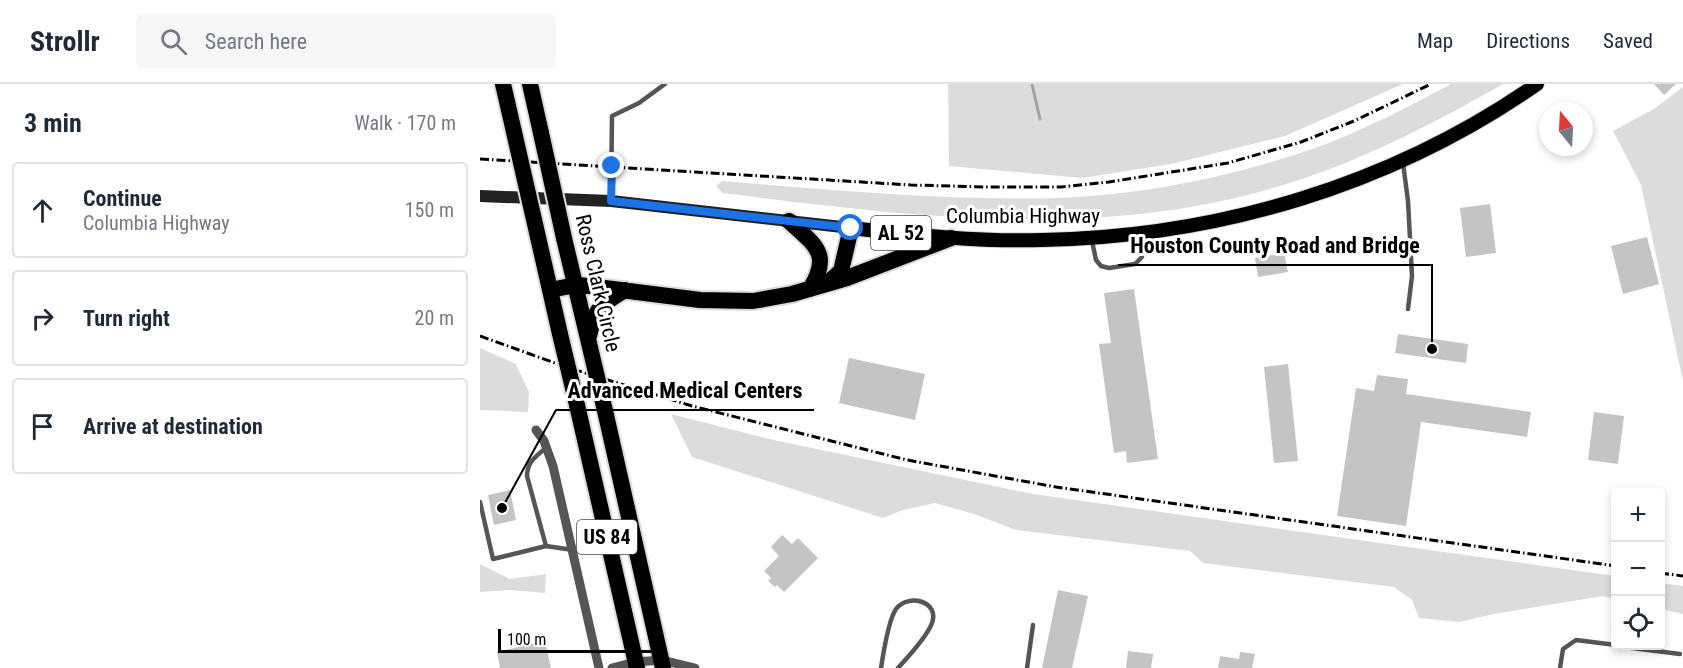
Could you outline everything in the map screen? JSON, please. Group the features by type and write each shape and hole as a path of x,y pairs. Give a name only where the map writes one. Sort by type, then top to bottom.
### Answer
{"highway":[{"name":"US 84","path":"503,84 636,665"},
{"name":"Ross Clark Circle","path":"530,84 662,664"},
{"path":"789,221 816,247 820,255 818,286"},
{"path":"818,286 835,278 841,271 851,228"},
{"path":"550,290 576,285 728,302 773,298 847,278 951,238"},
{"path":"589,341 596,310 605,301 625,290"}],"main road":[{"name":"Columbia Highway","path":"480,196 611,201 951,238 1041,240 1139,234 1228,219 1327,191 1402,160 1482,119 1537,84"}],"street":[{"path":"536,430 547,447 599,668"},
{"path":"612,668 662,664 695,668"}],"lane":[{"path":"611,201 612,116 639,103 665,84"},
{"path":"1402,160 1408,201 1412,276 1408,309"},
{"path":"1092,238 1096,260 1101,266 1109,268 1135,264 1142,257 1139,234"},
{"path":"546,546 527,476 527,468 532,459 547,447"},
{"path":"480,502 493,559 546,546 573,550"},
{"path":"881,668 895,610 903,603 921,601 933,611 933,623 898,668"},
{"path":"1027,668 1033,625"},
{"path":"1560,668 1563,649 1576,640 1611,644"},
{"path":"1652,650 1680,654"}],"shaded area":[{"path":"948,84 1403,84 1285,136 1171,164 1082,178 949,166"},
{"path":"1451,84 1503,84 1392,142 1306,178 1208,204 1139,214 1070,219 1000,219 930,215 722,193 716,186 722,181 974,198 1058,198 1143,190 1227,174 1303,152 1368,126"},
{"path":"1683,87 1683,381 1641,185 1613,131 1654,109"},
{"path":"480,348 516,364 529,392 528,412 480,410"},
{"path":"671,414 769,439 1033,494 1611,575 1611,598 1603,596 1459,622 1419,618 1412,600 1394,587 1203,563 1190,551 1016,530 974,514 935,503 903,510 883,518 692,457"},
{"path":"480,564 510,579 546,574 545,593 510,590 480,592"},
{"path":"1665,584 1683,586 1683,614 1665,610"}],"building":[{"path":"1654,84 1676,84 1664,95"},
{"path":"1490,204 1496,253 1466,257 1460,208"},
{"path":"1647,237 1659,284 1623,294 1611,246"},
{"path":"1284,253 1288,272 1258,277 1255,258"},
{"path":"1134,289 1158,459 1127,463 1126,451 1114,453 1099,344 1111,343 1104,293"},
{"path":"1398,334 1468,344 1466,363 1395,353"},
{"path":"849,358 925,374 915,420 839,403"},
{"path":"1288,364 1298,461 1274,463 1264,367"},
{"path":"1377,375 1408,379 1406,394 1531,412 1527,437 1421,422 1406,526 1337,516 1356,388 1374,391"},
{"path":"1594,412 1624,416 1618,464 1588,460"},
{"path":"510,490 516,520 494,525 488,495"},
{"path":"782,535 792,544 798,538 818,558 784,592 777,585 775,587 768,581 771,578 764,571 779,556 771,547"},
{"path":"1058,590 1088,596 1072,668 1042,668"},
{"path":"545,641 551,668 500,668 497,652"},
{"path":"1128,651 1153,654 1151,668 1126,668"},
{"path":"1240,652 1255,654 1252,668 1218,668 1220,656 1239,659"}],"waterway":[{"path":"1032,84 1040,119"}],"railway":[{"path":"480,159 911,185 1061,187 1109,182 1228,163 1301,142 1354,121 1431,84"},
{"path":"480,336 566,367 692,406 907,460 1056,487 1611,565"},
{"path":"1665,574 1683,576"}],"place":[{"name":"Houston County Road and Bridge","path":"1432,349"},
{"name":"Advanced Medical Centers","path":"502,508"}],"route":[{"path":"612,166 611,201 851,228"}]}
